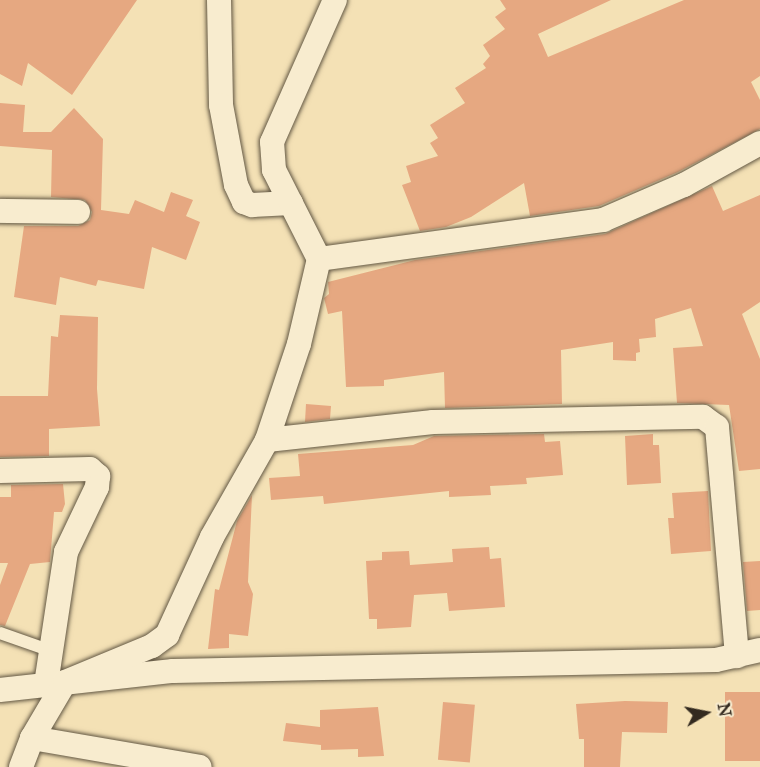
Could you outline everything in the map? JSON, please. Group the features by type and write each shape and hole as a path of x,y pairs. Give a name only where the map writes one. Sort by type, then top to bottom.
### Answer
{"street":[{"path":"219,0 221,105 236,185 244,202 252,205 291,203"},
{"path":"55,684 152,646 167,635 212,537 267,440 299,344 319,259 274,170 272,142 335,0"},
{"path":"319,259 603,220 684,185 760,143"},
{"path":"0,211 78,212"},
{"path":"267,440 433,422 703,417 717,428 737,656"},
{"path":"0,471 90,469 98,476 97,488 66,552 51,651 55,684 21,767"},
{"path":"0,690 173,671 716,660 760,650"},
{"path":"32,738 200,767"}],"lane":[{"path":"0,633 51,651"}],"building":[{"path":"0,0 137,0 72,95 28,63 22,86 0,74"},
{"path":"500,0 611,0 538,34 548,57 684,0 760,0 760,76 751,82 760,100 760,129 678,172 599,206 530,216 524,183 471,217 446,227 420,231 402,185 411,182 406,166 438,156 430,143 438,138 430,125 465,103 455,88 486,68 483,64 490,56 483,45 505,29 495,17 506,9"},
{"path":"0,103 25,105 23,132 51,132 74,108 103,139 101,210 129,214 135,200 164,212 171,192 193,200 186,216 200,222 186,260 152,247 144,289 98,280 96,286 60,277 56,305 14,297 24,226 78,226 90,220 92,212 85,200 51,197 52,150 0,146"},
{"path":"712,186 723,211 760,195 760,302 742,314 760,359 760,469 739,471 729,405 677,403 673,348 703,346 691,308 655,319 656,337 639,339 640,352 636,353 636,361 613,360 613,342 561,350 562,404 445,408 444,372 384,380 384,386 346,387 342,311 328,314 324,298 329,294 328,282 415,260 605,234"},
{"path":"60,315 98,317 97,389 100,426 49,429 49,456 0,457 0,396 48,396 51,336 58,337"},
{"path":"306,404 331,406 330,419 305,422"},
{"path":"544,434 545,442 560,441 563,475 526,478 527,484 490,486 491,495 449,497 449,491 324,504 323,496 271,500 269,478 300,476 298,454 413,445 434,436"},
{"path":"653,434 653,445 659,445 661,483 627,485 625,436"},
{"path":"63,484 65,504 62,512 54,512 50,562 30,564 5,626 0,625 0,585 8,563 0,563 0,497 11,497 11,485"},
{"path":"708,491 711,551 671,554 668,518 674,518 672,493"},
{"path":"252,495 248,582 253,594 248,636 229,634 229,648 208,649 215,589 219,590 237,521"},
{"path":"489,547 490,559 501,558 505,607 449,611 447,593 414,595 411,627 377,629 377,619 369,619 366,561 382,560 382,552 409,551 410,565 453,562 452,549"},
{"path":"760,561 760,610 747,611 743,562"},
{"path":"725,692 760,692 760,761 725,761"},
{"path":"625,701 668,702 667,733 622,732 620,767 584,767 584,739 579,739 576,704"},
{"path":"443,702 475,705 470,763 438,760"},
{"path":"378,707 384,756 358,757 358,749 321,750 321,745 283,741 286,723 320,727 320,710"}]}
